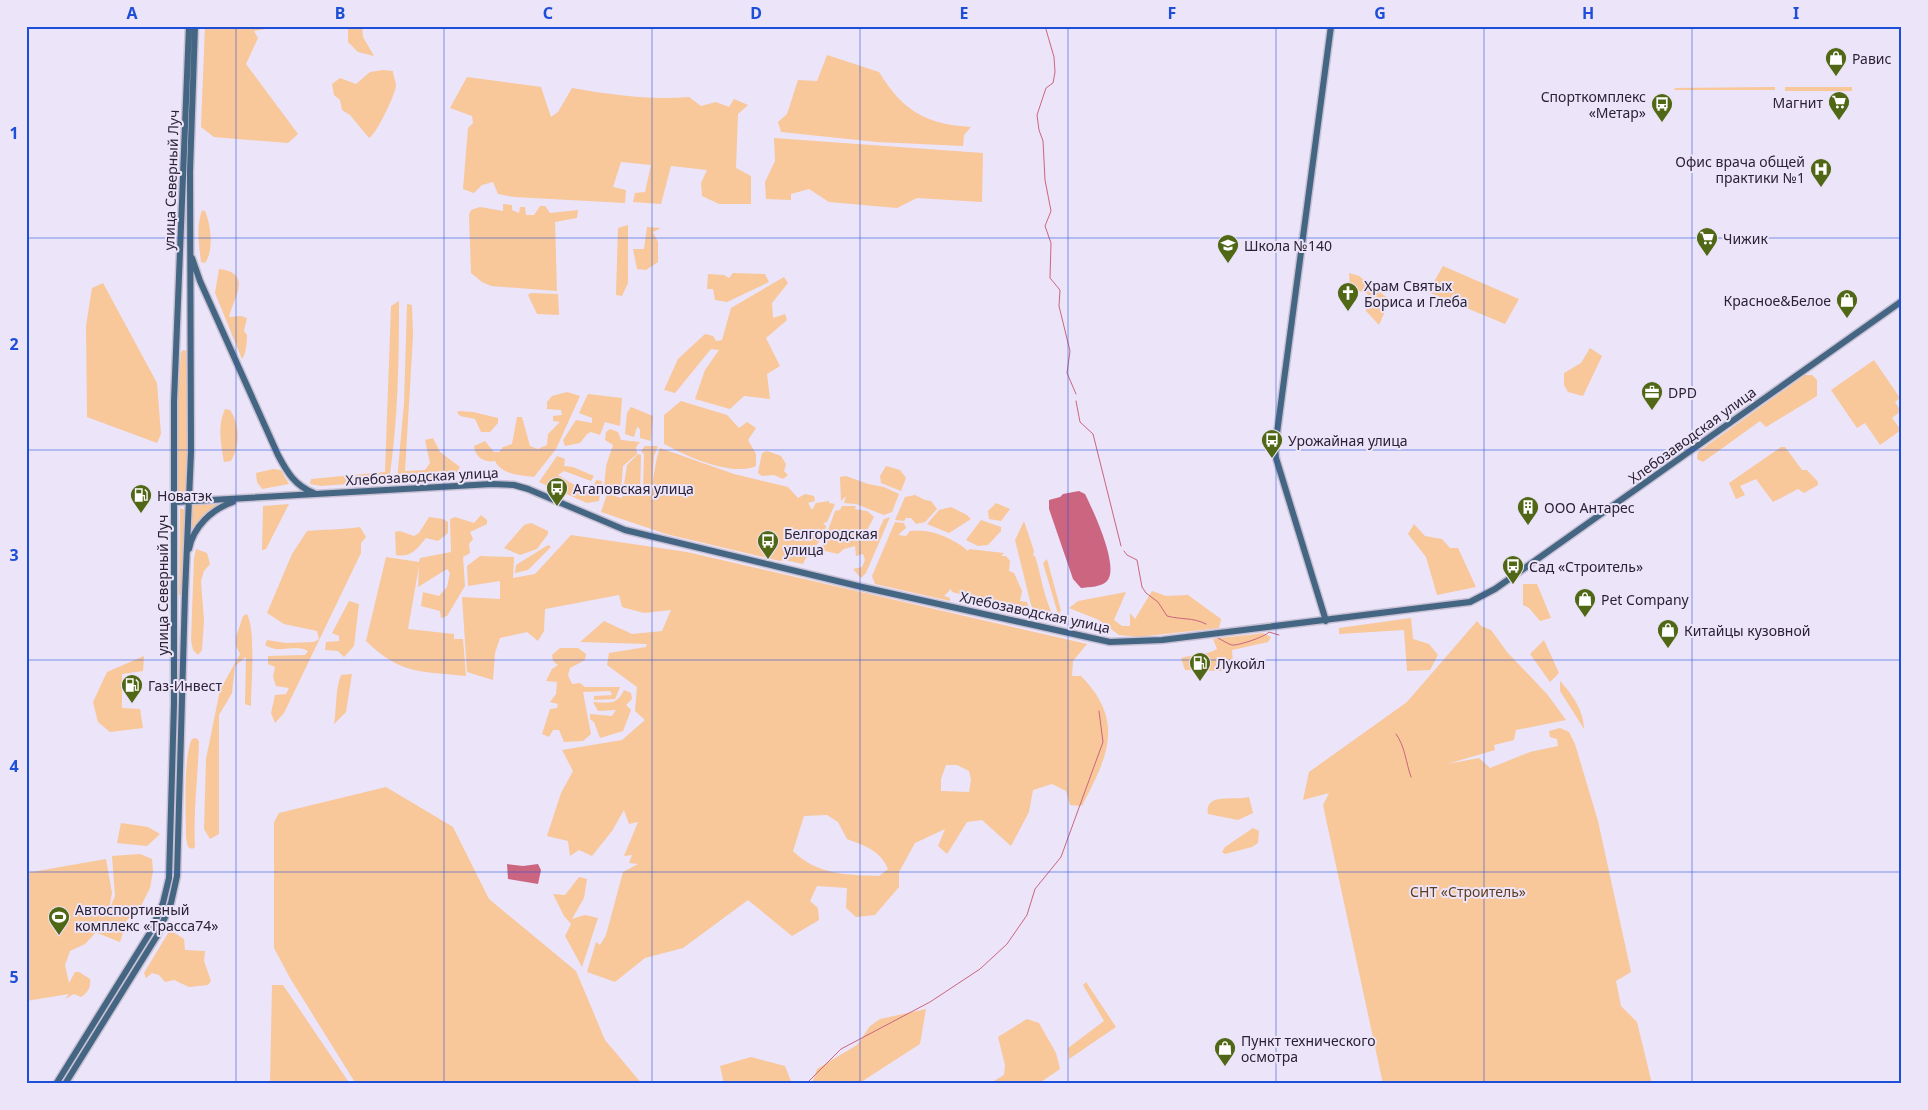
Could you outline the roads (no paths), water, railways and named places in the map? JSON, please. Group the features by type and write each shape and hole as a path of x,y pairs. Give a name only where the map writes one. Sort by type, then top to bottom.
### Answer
{"main road":[{"name":"улица Северный Луч","path":"56,1084 151,931 169,878 174,719 174,401 178,349 188,26"},
{"name":"улица Северный Луч","path":"66,1084 153,944 166,918 173,896 178,861 186,558 191,452 189,251 195,26"},
{"path":"1326,621 1276,458 1275,448 1331,26"},
{"path":"189,251 200,281 278,455 292,480 306,490 318,494"},
{"name":"Хлебозаводская улица","path":"175,502 492,484 514,485 528,489 625,530 862,587 1110,642 1152,640 1326,621 1470,602 1495,590 1902,301"},
{"path":"178,349 180,345 186,344 191,350"},
{"path":"186,558 194,536 204,521 222,506 242,499"},
{"path":"174,592 180,598 185,593"}],"waterway":[{"path":"1045,26 1054,57 1055,72 1053,83 1046,88 1037,115 1043,141 1045,180 1051,211 1045,226 1051,243 1050,278 1060,290 1059,306 1070,351 1067,373 1076,394"},
{"path":"1076,401 1080,422 1093,434 1121,546"},
{"path":"1124,551 1127,555 1137,560 1142,587 1146,593 1158,602 1167,616 1196,620 1206,624"},
{"path":"1218,638 1235,645 1257,639 1269,632 1279,635"},
{"path":"806,1084 841,1049 930,1002 980,969 1007,944 1027,915 1035,889 1061,857 1103,742 1099,711"},
{"path":"1396,734 1403,749 1411,777"}],"place":[{"name":"Равис","path":"1836,77"},
{"name":"Магнит","path":"1839,121"},
{"name":"Спорткомплекс «Метар»","path":"1662,123"},
{"name":"Офис врача общей практики №1","path":"1821,188"},
{"name":"Чижик","path":"1707,257"},
{"name":"Школа №140","path":"1228,264"},
{"name":"Храм Святых Бориса и Глеба","path":"1348,312"},
{"name":"Красное&Белое","path":"1847,319"},
{"name":"DPD","path":"1652,411"},
{"name":"Урожайная улица","path":"1272,459"},
{"name":"Агаповская улица","path":"557,507"},
{"name":"Новатэк","path":"141,514"},
{"name":"ООО Антарес","path":"1528,526"},
{"name":"Белгородская улица","path":"768,560"},
{"name":"Сад «Строитель»","path":"1513,585"},
{"name":"Pet Company","path":"1585,618"},
{"name":"Китайцы кузовной","path":"1668,649"},
{"name":"Лукойл","path":"1200,682"},
{"name":"Газ-Инвест","path":"132,704"},
{"name":"Автоспортивный комплекс «Трасса74»","path":"59,936"},
{"name":"Пункт технического осмотра","path":"1225,1067"}],"park label":[{"name":"СНТ «Строитель»","path":"1468,891"}]}
